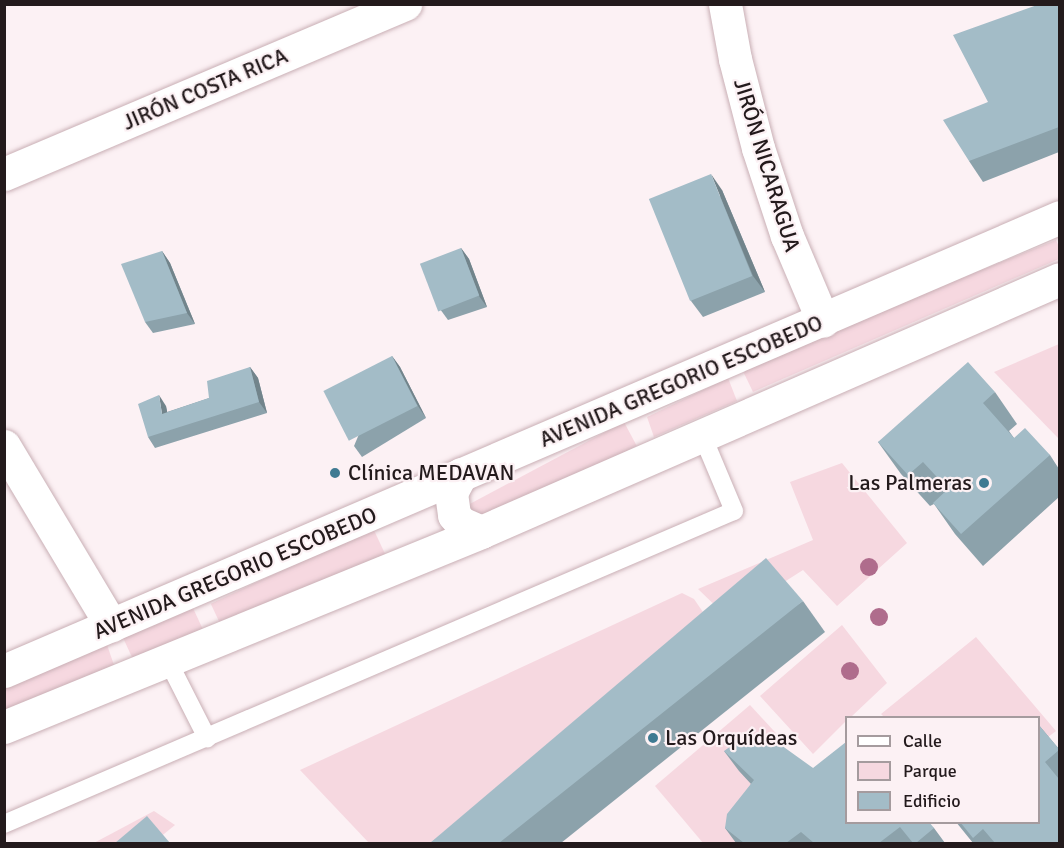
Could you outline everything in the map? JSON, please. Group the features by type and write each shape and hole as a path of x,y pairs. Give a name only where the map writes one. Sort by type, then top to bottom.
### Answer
{"street":[{"name":"JIRÓN COSTA RICA","path":"4,174 405,4"},
{"name":"JIRÓN NICARAGUA","path":"725,4 735,59 758,148 787,236 823,321"},
{"name":"AVENIDA GREGORIO ESCOBEDO","path":"4,671 823,321 1059,217"},
{"path":"4,728 167,659 481,532 1059,279"},
{"path":"4,446 111,625"},
{"path":"462,474 451,493 451,504 461,523 481,532"},
{"path":"410,498 426,503 438,516 441,532 435,549"}],"lane":[{"path":"4,824 734,511 702,435"},
{"path":"167,659 207,738"}],"green space":[{"path":"1056,240 1059,247 1059,259 753,392 741,367"},
{"path":"1059,344 1059,439 994,372"},
{"path":"728,378 737,401 654,437 647,417"},
{"path":"624,422 637,446 465,537 453,513"},
{"path":"842,463 907,543 837,606 803,570 728,618 698,589 813,540 790,482"},
{"path":"373,528 387,558 225,634 211,604"},
{"path":"682,593 694,599 716,631 459,843 369,843 300,770"},
{"path":"192,606 204,632 135,664 123,638"},
{"path":"842,625 887,683 852,716 845,716 845,722 813,754 760,696"},
{"path":"976,637 1056,731 1040,743 1040,716 883,716 881,714"},
{"path":"106,642 114,665 5,711 5,683"},
{"path":"750,705 785,743 768,800 740,843 703,843 655,786"},
{"path":"154,811 175,825 153,843 92,844"}],"building":[{"path":"1040,4 1059,4 1059,127 969,161 943,120 988,102 953,35"},
{"path":"711,174 752,276 690,301 649,199"},
{"path":"461,248 479,296 438,311 420,264"},
{"path":"162,251 187,313 145,322 121,264"},
{"path":"392,356 417,406 349,441 323,391"},
{"path":"968,362 995,392 983,403 1014,438 1025,428 1050,455 961,534 933,503 948,489 923,462 908,475 878,442"},
{"path":"250,367 259,402 148,437 138,404 159,395 162,414 209,398 207,381"},
{"path":"766,558 803,601 499,843 430,843"},
{"path":"1040,726 1059,749 1045,762 1059,779 1059,843 995,843 983,829 973,838 962,824 1040,824"},
{"path":"767,735 813,768 845,743 845,824 931,824 934,828 916,843 913,843 900,827 879,843 814,843 801,832 786,843 744,843 725,828 727,814 754,780 724,751 741,739"},
{"path":"147,816 170,843 115,843"}],"place":[{"name":"Clínica MEDAVAN","path":"335,473"},
{"name":"Las Palmeras","path":"984,483"},
{"name":"Las Orquídeas","path":"653,738"}]}
